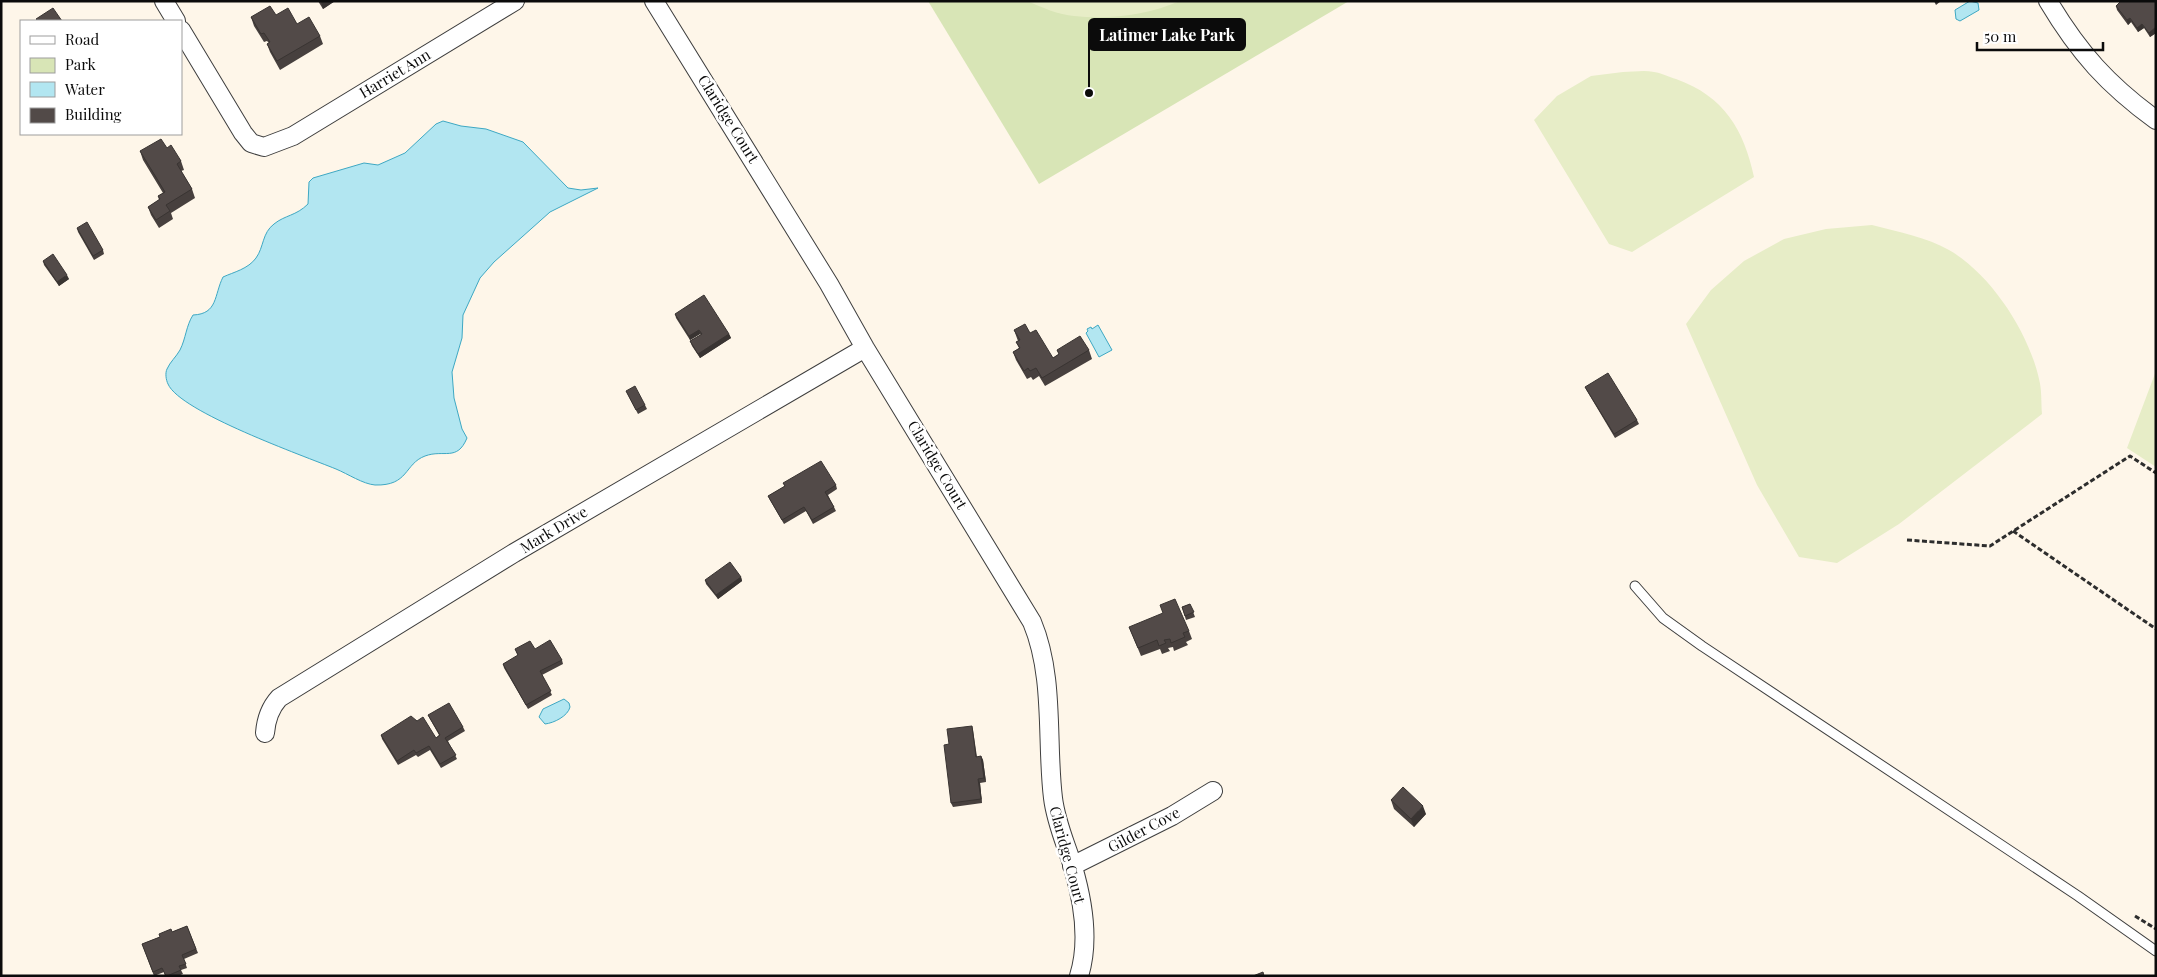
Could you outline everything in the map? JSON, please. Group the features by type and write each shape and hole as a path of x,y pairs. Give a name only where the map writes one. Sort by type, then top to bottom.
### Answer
{"street":[{"path":"164,1 175,20"},
{"name":"Harriet Ann","path":"182,32 251,143 264,147 275,145 293,136 515,1"},
{"name":"Claridge Court","path":"654,1 786,213 865,348 1008,580 1037,635 1044,662 1053,800 1057,822 1079,889 1084,925 1083,960 1079,976"},
{"path":"2048,1 2072,39 2099,72 2132,103 2156,120"},
{"name":"Mark Drive","path":"265,733 266,723 273,704 278,698 514,553 865,348"},
{"name":"Gilder Cove","path":"1072,866 1172,816 1213,791"}],"lane":[{"path":"1635,586 1663,618 1702,646 2078,896 2156,951"}],"path":[{"path":"1907,540 1990,546 2130,456 2156,473"},
{"path":"2012,531 2156,629"},
{"path":"2135,916 2156,929"}],"green space":[{"path":"928,1 1349,1 1039,184"},
{"path":"1027,1 1180,1 1141,13 1115,17 1088,17 1062,14"},
{"path":"1646,71 1660,73 1693,86 1707,95 1719,105 1738,130 1750,160 1754,177 1632,252 1609,244 1534,120 1557,96 1591,76"},
{"path":"1872,225 1940,245 1965,261 1993,289 2006,306 2027,343 2040,383 2042,414 1899,524 1837,563 1799,557 1757,485 1686,324 1711,290 1744,261 1784,239 1826,229"},
{"path":"2156,371 2156,467 2127,448"}],"water":[{"path":"1970,1 1978,3 1979,10 1960,21 1956,19 1955,10"},
{"path":"443,121 461,126 486,129 523,142 568,188 581,190 598,188 550,212 494,262 480,278 463,315 462,338 452,372 454,398 462,429 467,438 459,450 425,456 413,464 405,474 394,482 375,485 361,481 244,432 218,420 177,395 168,384 166,371 180,350 193,315 201,314 211,307 223,277 241,270 253,262 259,254 270,228 278,221 299,211 308,204 309,182 313,178 364,163 378,165 405,153 436,124"},
{"path":"1098,325 1112,350 1099,357 1086,333 1087,329 1091,327 1092,329"},
{"path":"564,699 569,703 570,707 567,713 556,721 545,724 539,717 543,709"}],"building":[{"path":"2121,1 2156,1 2156,27 2149,33 2142,24 2137,28 2130,18 2127,20 2116,6"},
{"path":"270,6 276,15 288,8 297,24 309,17 320,36 277,61 267,44 270,42 264,33 261,34 251,17"},
{"path":"53,8 61,20 37,20"},
{"path":"161,139 167,148 171,145 181,161 177,164 192,189 166,205 170,211 156,220 148,207 160,199 158,196 165,192 140,151"},
{"path":"87,222 103,250 93,256 77,228"},
{"path":"53,254 67,275 57,282 43,261"},
{"path":"704,295 729,334 698,354 690,341 702,334 699,330 689,336 675,314"},
{"path":"1025,324 1030,333 1036,330 1053,358 1059,354 1057,350 1080,336 1089,350 1042,378 1036,368 1030,371 1028,368 1024,371 1013,352 1020,348 1016,342 1020,340 1014,330"},
{"path":"1608,373 1637,420 1614,434 1585,387"},
{"path":"635,386 645,405 636,410 626,391"},
{"path":"821,461 836,485 825,492 834,507 812,520 804,507 782,520 768,496 785,486 783,483"},
{"path":"730,562 741,577 716,595 705,580"},
{"path":"1175,599 1189,631 1183,633 1185,637 1171,643 1170,639 1164,640 1166,643 1159,646 1157,640 1138,648 1129,627 1163,613 1160,605"},
{"path":"1190,604 1194,612 1185,616 1182,607"},
{"path":"550,640 562,660 540,671 551,691 526,705 503,664 518,655 515,649 530,641 535,649"},
{"path":"449,703 463,727 445,738 456,755 440,764 429,746 416,753 414,750 397,761 381,735 411,716 417,721 423,717 436,738 440,735 428,715"},
{"path":"972,726 976,757 981,756 984,778 978,779 981,799 951,803 944,745 949,744 947,729"},
{"path":"1403,787 1423,806 1411,819 1391,800"},
{"path":"187,926 196,949 182,955 186,964 179,966 181,970 167,976 162,968 153,972 142,944 160,937 159,934 171,929 172,932"},
{"path":"1263,972 1264,976 1253,976"}],"place":[{"name":"Latimer Lake Park","path":"1089,93"}]}
